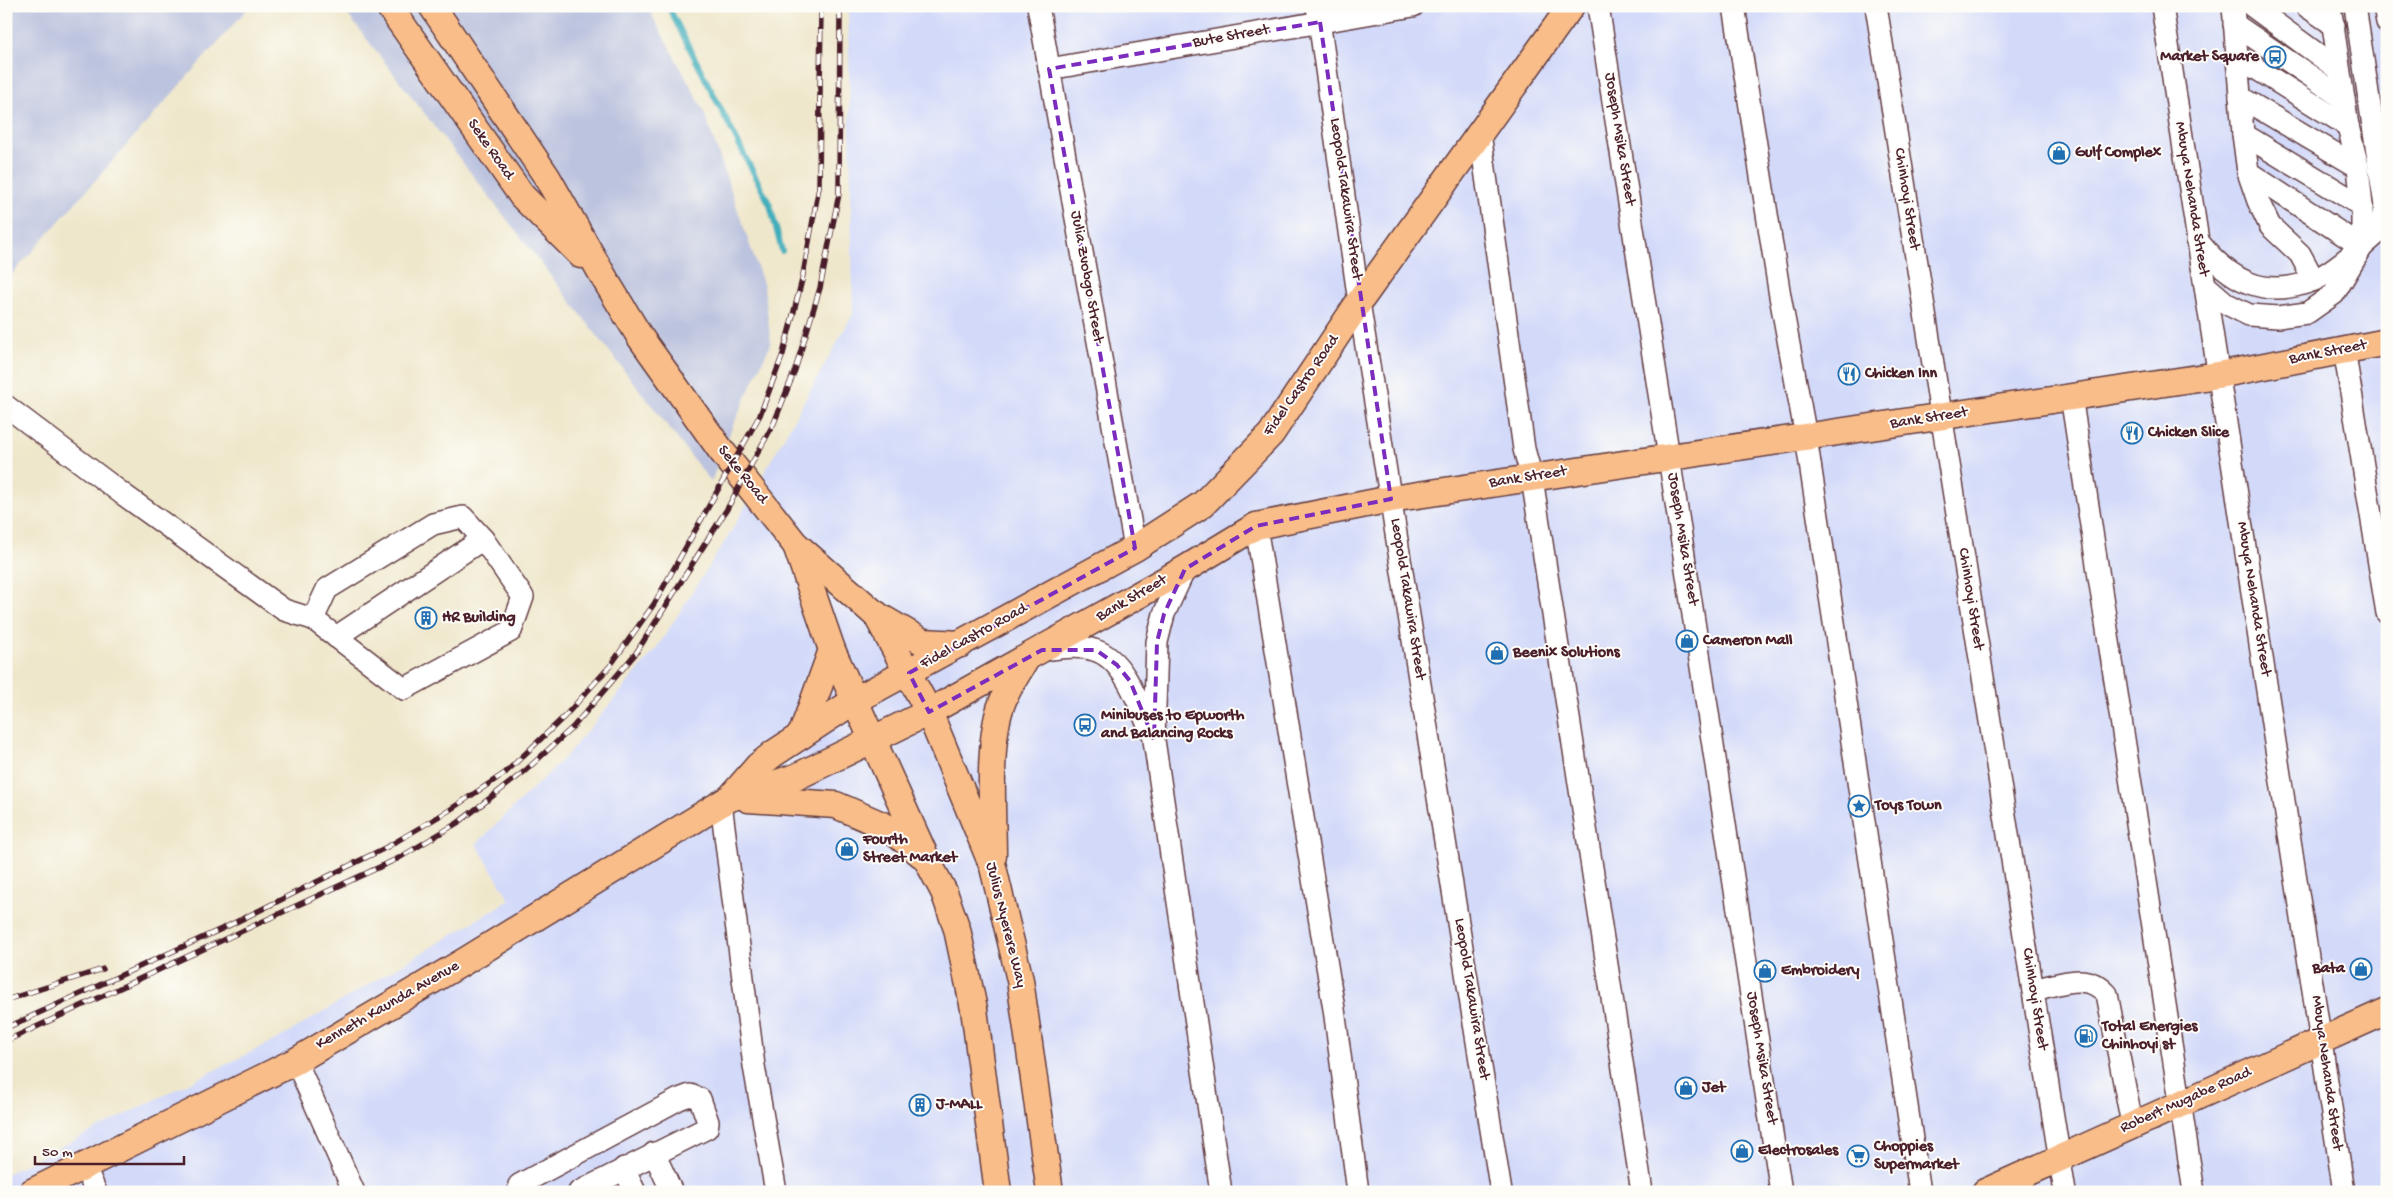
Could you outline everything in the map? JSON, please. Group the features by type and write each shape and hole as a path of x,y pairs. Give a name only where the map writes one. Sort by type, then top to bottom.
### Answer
{"main road":[{"name":"Seke Road","path":"389,6 522,196 606,281"},
{"name":"Seke Road","path":"432,6 547,177 640,337 720,449 795,544"},
{"name":"Fidel Castro Road","path":"726,801 758,766 854,701 909,673 1135,548 1203,504 1271,434 1359,302 1571,6"},
{"name":"Bank Street","path":"726,801 796,777 929,712 1185,569 1256,526 1391,499 2218,375 2387,342"},
{"path":"795,544 875,614 923,642 962,644"},
{"path":"795,544 832,650 854,701 874,738 926,858 944,892 957,929 974,1009 998,1192"},
{"name":"Julius Nyerere Way","path":"875,614 929,712 992,867 1020,980 1050,1192"},
{"path":"801,736 832,650"},
{"path":"992,867 994,744 997,722 1002,702 1034,654"},
{"path":"726,801 836,805 889,828 926,858"},
{"name":"Kenneth Kaunda Avenue","path":"32,1192 296,1060 465,961 726,801"},
{"name":"Robert Mugabe Road","path":"1985,1192 2061,1159 2132,1124 2322,1042 2387,1011"}],"street":[{"name":"Julia Zvobgo Street","path":"1038,6 1135,548"},
{"name":"Bute Street","path":"1049,69 1319,14 1413,6"},
{"name":"Joseph Msika Street","path":"1598,6 1781,1192"},
{"path":"1734,6 1776,276 1806,437 1920,1192"},
{"name":"Chinhoyi Street","path":"1876,6 2065,1192"},
{"name":"Mbuya Nehanda Street","path":"2162,6 2344,1192"},
{"path":"2252,6 2339,70"},
{"path":"2205,285 2227,304 2249,316 2278,317 2307,313 2334,294 2362,247 2362,206 2358,167 2348,126 2332,16 2306,6"},
{"path":"2197,240 2212,259 2231,275 2253,286 2280,289 2314,280 2362,247 2383,228 2385,206 2355,6"},
{"path":"2384,6 2387,22"},
{"name":"Leopold Takawira Street","path":"1319,14 1359,302 1502,1192"},
{"path":"2233,15 2242,134 2248,172 2258,202 2270,226 2300,254 2314,280"},
{"path":"2233,15 2344,98"},
{"path":"2236,56 2348,126"},
{"path":"2240,97 2358,167"},
{"path":"1480,134 1524,449 1532,478 1642,1192"},
{"path":"2242,134 2362,206"},
{"path":"2248,172 2362,247"},
{"path":"2344,349 2387,613"},
{"path":"2071,396 2194,1192"},
{"path":"6,406 124,495 284,610 313,620 404,689 511,631 523,597 484,539 464,517 433,524 327,589 313,620"},
{"path":"1256,526 1326,960 1358,1192"},
{"path":"336,637 484,539"},
{"path":"1185,569 1164,614 1157,642 1154,740 1221,1192"},
{"path":"1034,654 1071,647 1096,650 1117,665 1130,681 1154,740"},
{"path":"726,801 754,1066 776,1192"},
{"path":"2033,990 2084,980 2098,984 2107,994 2132,1124"},
{"path":"296,1060 354,1192"},
{"path":"522,1192 518,1185 679,1099 690,1095 700,1099 708,1122 707,1128 624,1168 580,1192"},
{"path":"654,1153 672,1192"},
{"path":"85,1167 96,1192"},
{"path":"624,1168 635,1192"}],"highlighted area":[{"path":"1320,22 1391,499 1256,526 1185,569 1164,614 1157,642 1154,740 1130,681 1117,665 1096,650 1042,650 929,712 909,673 1135,548 1049,69"}],"shaded area":[{"path":"6,6 250,6 6,281"},
{"path":"341,6 647,6 703,109 764,286 771,343 731,430 711,482"},
{"path":"848,6 2387,6 2387,1192 6,1192 6,1174 281,1037 510,900 476,844 568,754 656,649 731,532 853,314"}],"waterway":[{"path":"668,6 770,205 782,251"}],"railway":[{"path":"6,1028 228,926 387,847 448,811 505,773 565,716 610,666 654,604 760,415 783,354 802,280 819,187 821,6"},
{"path":"6,1041 399,858 459,822 525,771 573,727 636,653 727,509 774,423 795,370 820,288 839,194 840,6"},
{"path":"6,1000 103,969"}],"place":[{"name":"Market Square","path":"2275,57"},
{"name":"Gulf Complex","path":"2059,153"},
{"name":"Chicken Inn","path":"1849,374"},
{"name":"Chicken Slice","path":"2132,433"},
{"name":"HR Building","path":"426,618"},
{"name":"Cameron Mall","path":"1687,641"},
{"name":"Beenix Solutions","path":"1497,653"},
{"name":"Minibuses to Epworth and Balancing Rocks","path":"1085,725"},
{"name":"Toys Town","path":"1859,806"},
{"name":"Fourth Street Market","path":"847,849"},
{"name":"Bata","path":"2361,969"},
{"name":"Embroidery","path":"1765,971"},
{"name":"Total Energies Chinhoyi st","path":"2086,1036"},
{"name":"Jet","path":"1686,1088"},
{"name":"J-MALL","path":"920,1105"},
{"name":"Electrosales","path":"1742,1151"},
{"name":"Choppies Supermarket","path":"1858,1156"}]}
